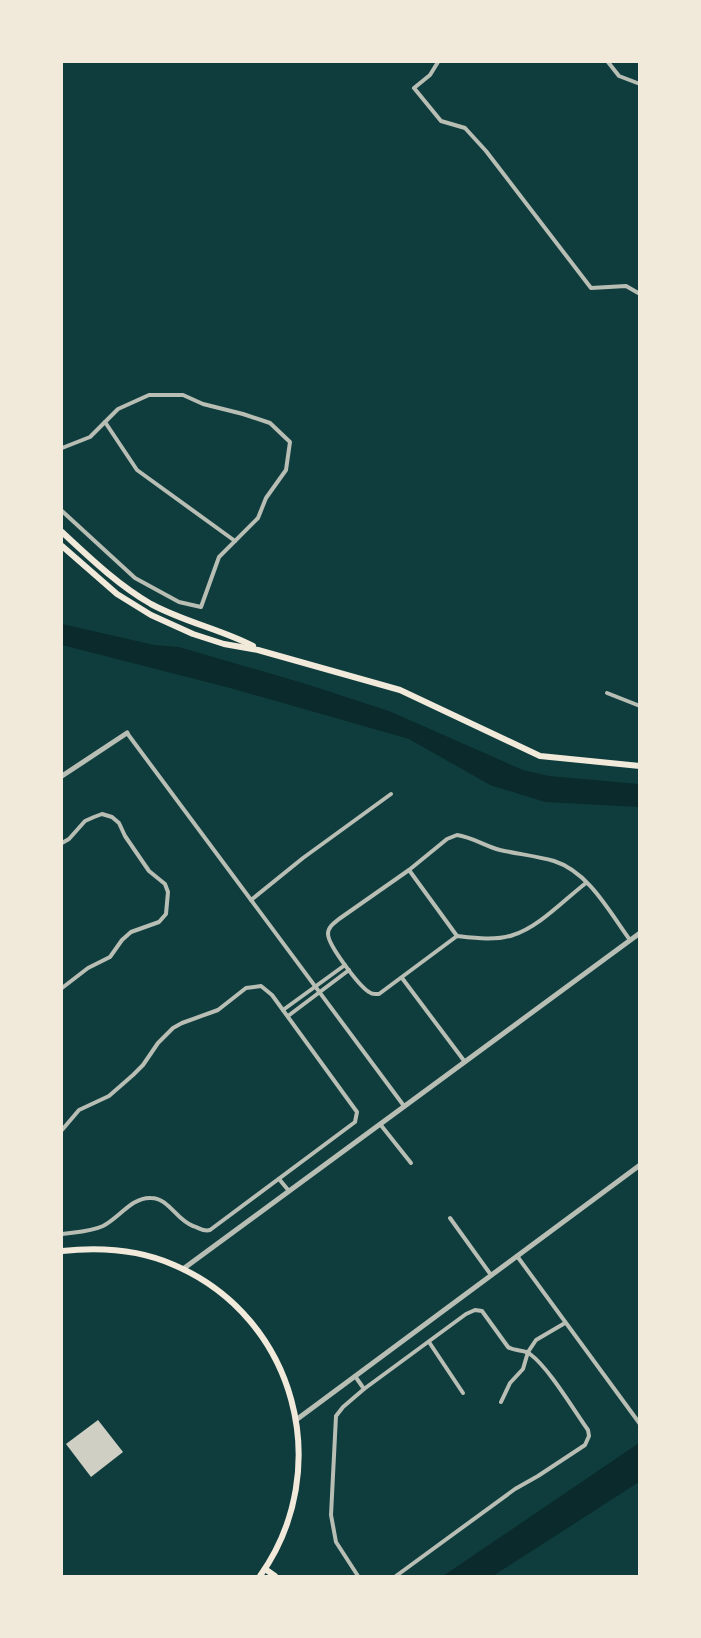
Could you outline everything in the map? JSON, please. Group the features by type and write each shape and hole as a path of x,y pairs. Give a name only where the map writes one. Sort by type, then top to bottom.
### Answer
{"main road":[{"path":"62,532 113,578 151,604 192,623 232,635 258,650"},
{"path":"62,546 117,594 151,615 193,634 400,690 540,756 639,766"},
{"path":"62,1251 83,1248 131,1252 183,1269 198,1276 225,1296 260,1333 283,1375 296,1420 299,1461 295,1499 282,1538 260,1576"},
{"path":"265,1569 275,1576"}],"street":[{"path":"438,62 430,75 414,88 441,121 465,128 486,151 591,288 626,286 639,294"},
{"path":"608,62 619,76 639,84"},
{"path":"62,448 90,437 118,409 149,395 183,395 203,404 243,414 270,423 290,442 286,470 266,498 258,518 219,557 201,607 179,602 135,578 62,511"},
{"path":"105,422 137,470 235,541"},
{"path":"607,693 639,706"},
{"path":"62,776 127,733 404,1106"},
{"path":"251,900 303,858 391,794"},
{"path":"62,843 69,839 85,821 102,814 112,817 119,823 125,836 149,871 165,884 168,892 166,914 159,922 131,932 110,957 88,968 62,987"},
{"path":"586,882 533,925 514,935 478,938 456,936 383,992 373,994 368,991 345,965 328,937 328,931 332,925 410,870 447,839 456,835 498,849 556,862 578,874 586,882 630,940"},
{"path":"410,870 456,936"},
{"path":"183,1269 639,933"},
{"path":"283,1010 345,965"},
{"path":"288,1016 349,970"},
{"path":"402,978 465,1062"},
{"path":"62,1130 79,1110 109,1096 133,1075 173,1028 218,1010 246,988 254,985 266,988 288,1016 355,1107 357,1117 355,1122 210,1230 206,1231 187,1225 167,1205 155,1198 149,1198 136,1202 101,1227 87,1232 62,1234"},
{"path":"380,1124 411,1163"},
{"path":"296,1420 639,1165"},
{"path":"279,1179 289,1191"},
{"path":"450,1218 491,1275"},
{"path":"517,1256 639,1424"},
{"path":"358,1576 336,1542 331,1515 336,1416 364,1389 466,1314 475,1310 482,1311 508,1347 514,1351 528,1352 540,1363 588,1430 589,1436 585,1445 514,1489 396,1576"},
{"path":"501,1402 510,1383 523,1369 528,1352 536,1340 565,1323"},
{"path":"429,1342 463,1393"},
{"path":"355,1376 364,1389"}],"water":[{"path":"62,624 154,645 179,647 306,684 389,711 523,770 549,776 639,784 639,807 545,802 490,785 409,739 230,688 62,645"},
{"path":"639,1443 639,1482 493,1576 443,1576"}],"building":[{"path":"98,1420 123,1452 91,1477 66,1444"}]}
